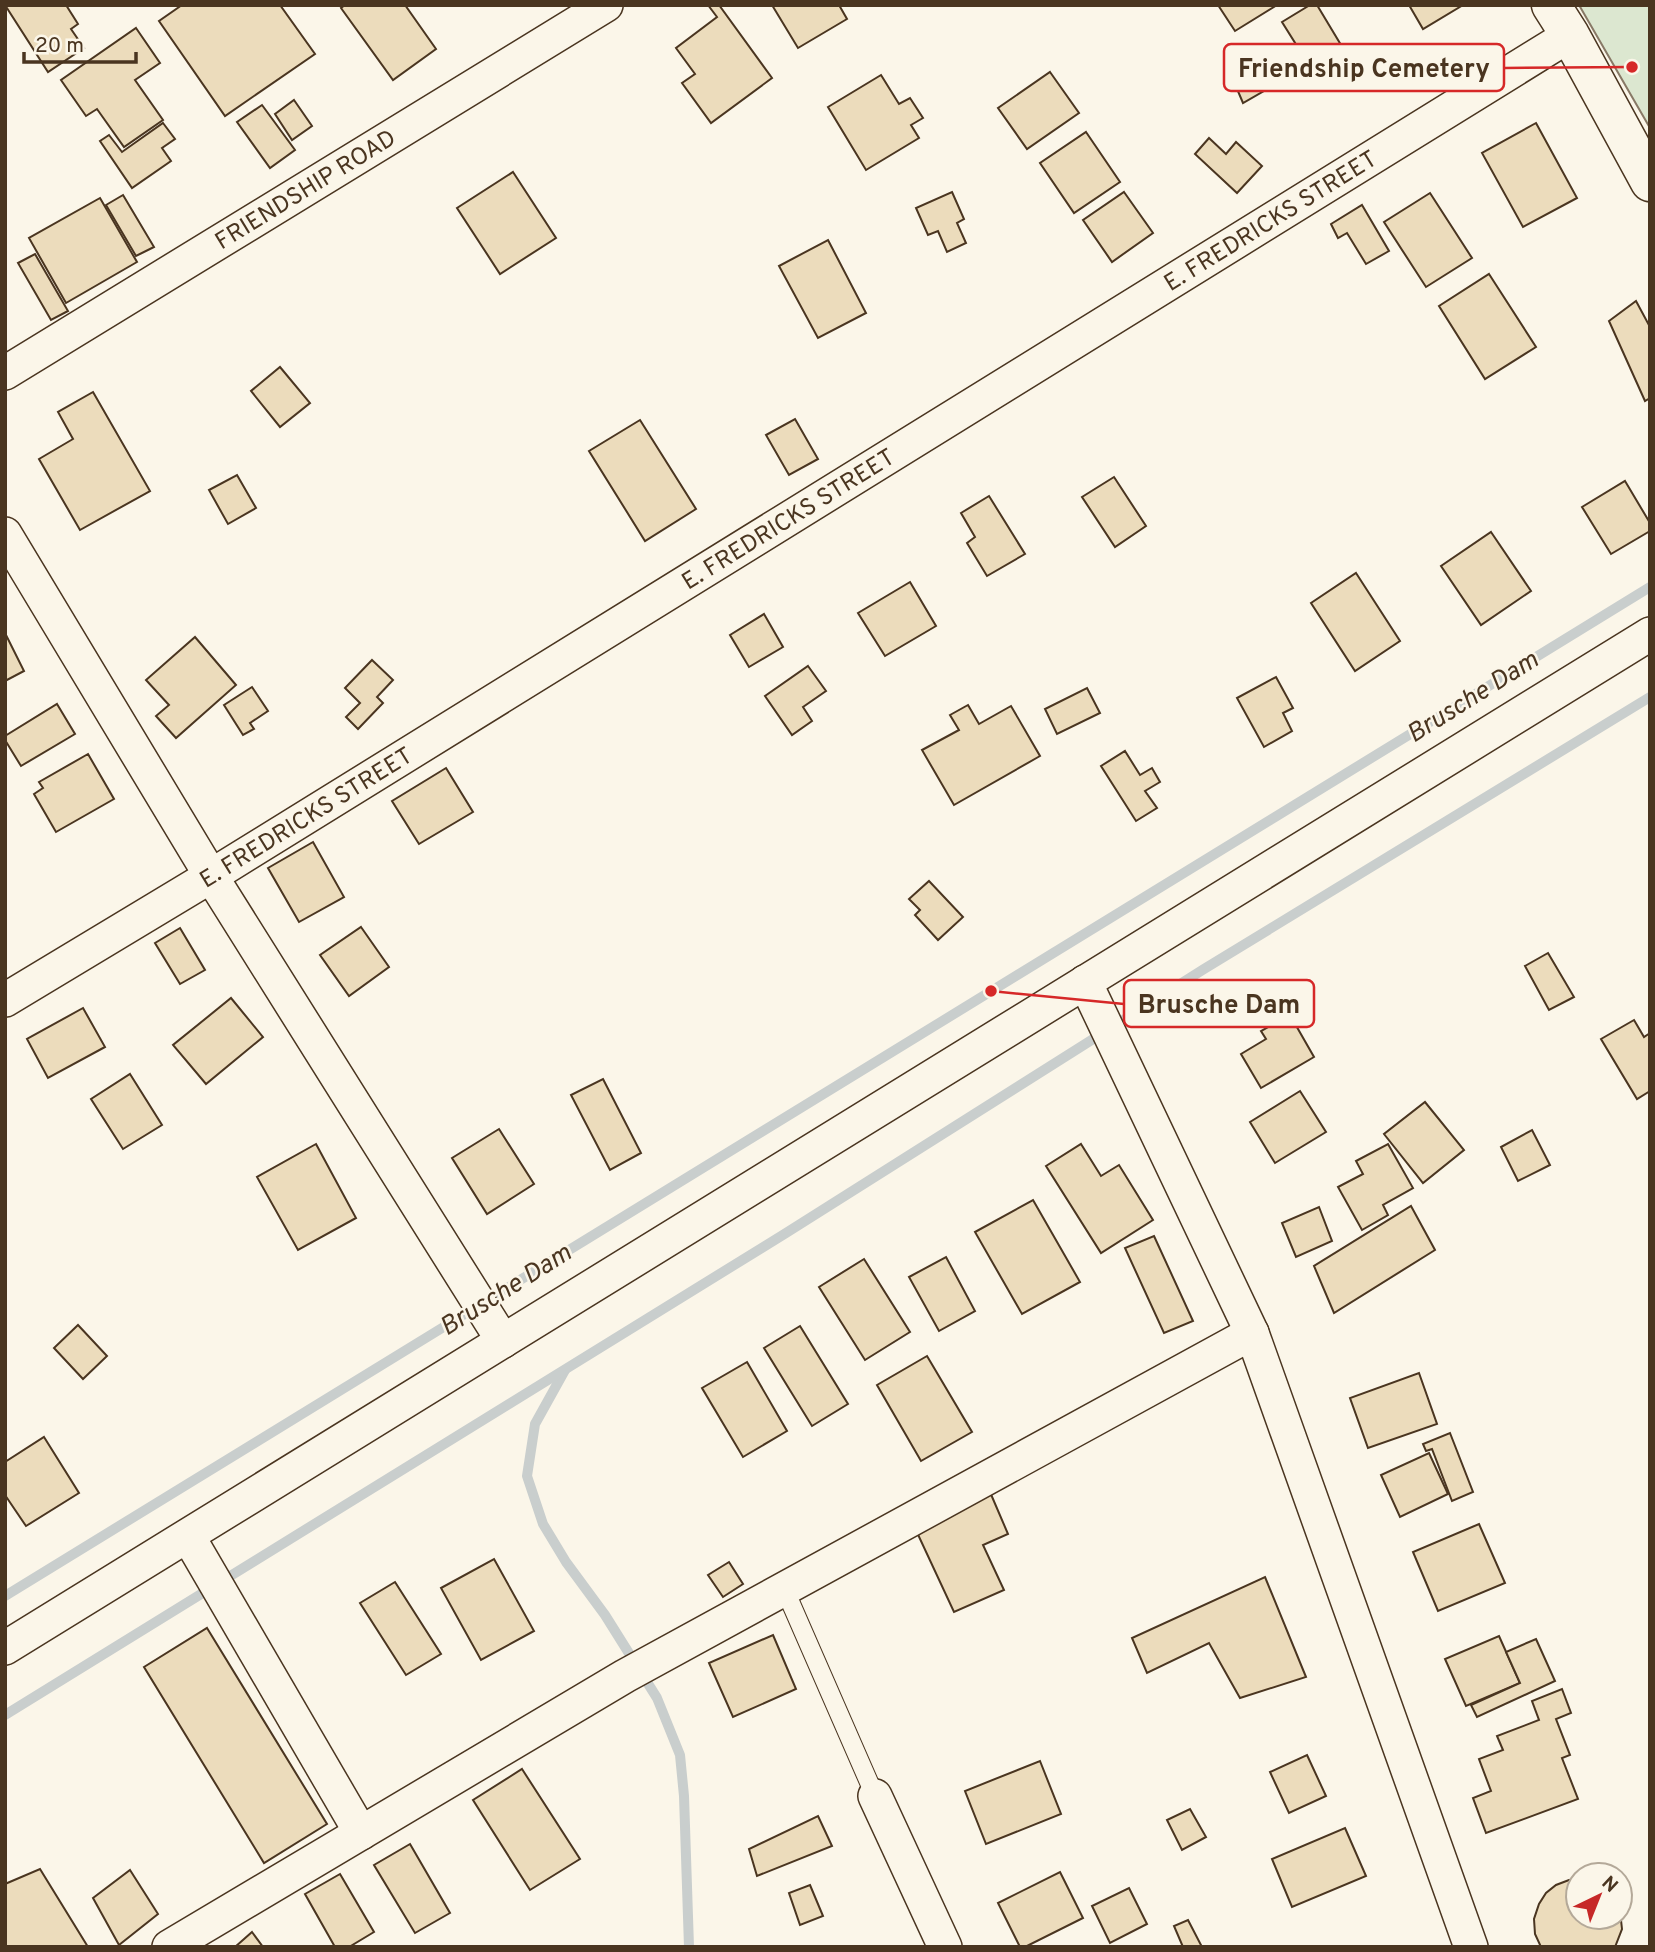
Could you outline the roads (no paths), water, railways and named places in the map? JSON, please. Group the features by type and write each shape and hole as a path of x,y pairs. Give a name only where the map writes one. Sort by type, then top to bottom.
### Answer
{"main road":[{"path":"1560,20 1646,165"}],"street":[{"name":"FRIENDSHIP ROAD","path":"5,373 607,5"},
{"name":"E. FREDRICKS STREET","path":"5,1000 211,876 1560,20"},
{"path":"5,534 211,876 503,1341"},
{"path":"5,1648 503,1341 1088,989 1650,634"},
{"path":"1088,989 1252,1333 1471,1947"},
{"path":"169,1947 625,1676 1252,1333"},
{"path":"188,1536 361,1833"},
{"path":"875,1796 945,1947"}],"lane":[{"path":"785,1590 875,1796"}],"waterway":[{"name":"Brusche Dam","path":"5,1596 1650,587"},
{"path":"5,1715 786,1233 1204,969 1650,697"},
{"path":"565,1370 535,1424 527,1476 543,1524 657,1698 680,1755 689,1947"}],"place":[{"name":"Friendship Cemetery","path":"1632,67"},
{"name":"Brusche Dam","path":"991,991"}]}
